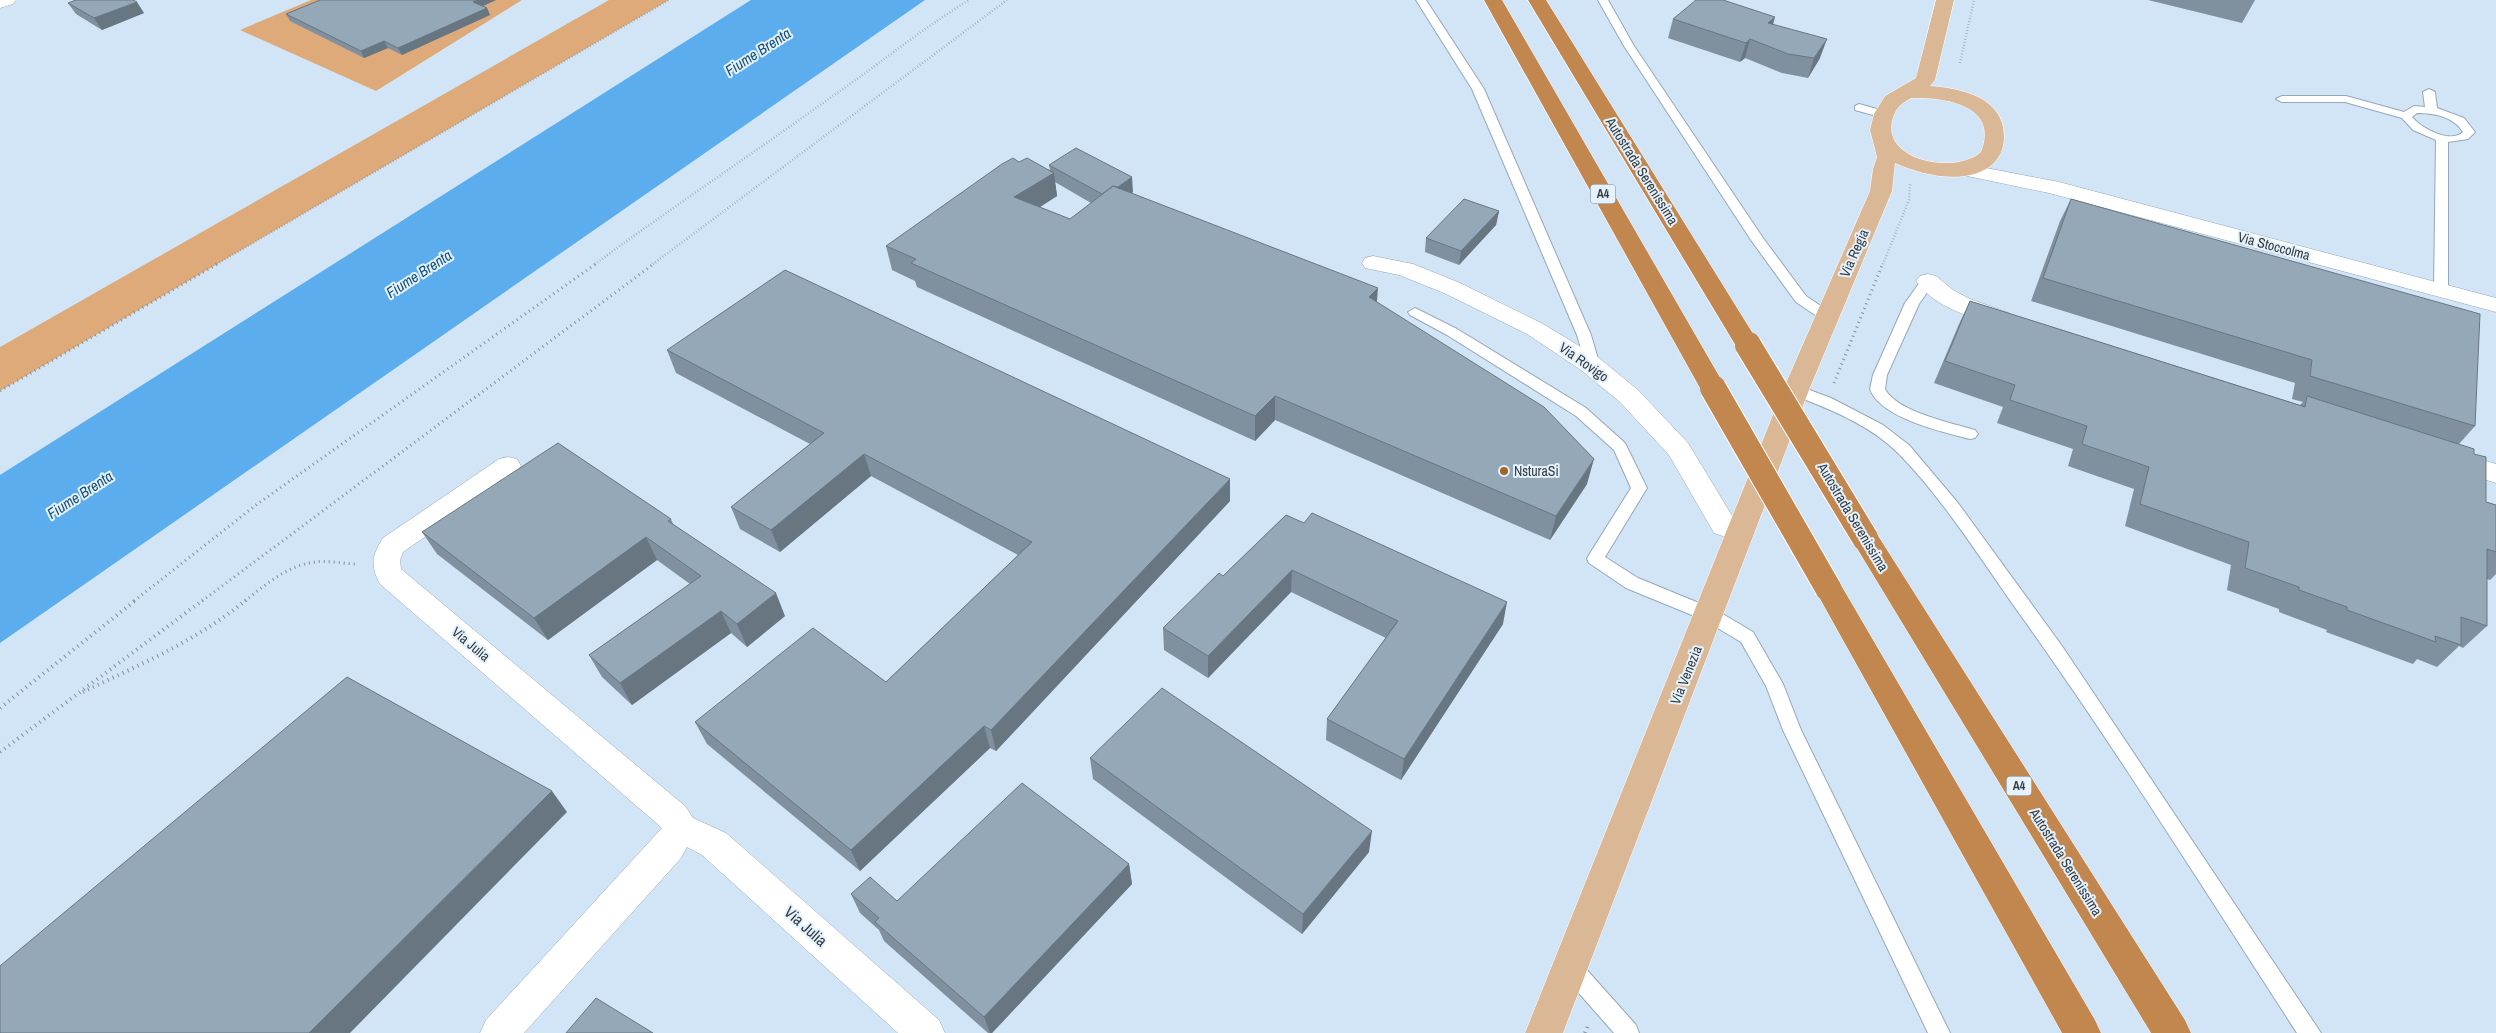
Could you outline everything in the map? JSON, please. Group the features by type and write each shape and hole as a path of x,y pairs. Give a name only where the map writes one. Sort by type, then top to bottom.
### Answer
{"highway":[{"name":"A4","path":"1492,0 2082,1033"},
{"name":"Autostrada Serenissima","path":"1537,0 1865,538 2172,1033"}],"main road":[{"path":"1884,114 1892,100 1926,80 1945,0"},
{"path":"1881,191 1905,176 1935,169 1960,169 1982,162 1994,144 1992,120 1979,106 1956,90 1952,68 1963,0"},
{"path":"1908,92 1926,90 1967,99"},
{"name":"Via Regia","path":"1826,316 1881,191 1883,169 1887,157 1880,130 1884,114"},
{"path":"1883,141 1902,158 1935,169"},
{"name":"Via Venezia","path":"1544,1033 1826,316"}],"street":[{"path":"0,3 7,0"},
{"name":"Via Stoccolma","path":"1994,144 2004,159 2014,168 2051,187"},
{"name":"Via Stoccolma","path":"1960,169 2051,187 2496,305"},
{"name":"Via Rovigo","path":"1373,264 1405,269 1452,288 1535,329 1590,364 1629,396 1679,449 1724,526 1740,532"},
{"path":"1928,281 1941,294 1961,305 2027,326"},
{"path":"2430,453 2496,474"},
{"path":"385,556 393,545 407,534 508,466"},
{"name":"Via Julia","path":"385,556 385,567 390,576 673,816 681,828 714,844 926,1033"},
{"path":"499,1033 669,847 681,828"}],"lane":[{"path":"1421,0 1478,89 1584,335 1591,359 1590,364"},
{"path":"1603,0 1634,54 1758,240 1801,299 1826,316"},
{"path":"2429,92 2432,111"},
{"path":"2282,99 2335,97 2406,116 2413,126 2442,138 2462,138 2469,132 2467,127 2453,117 2432,111 2414,110 2406,116"},
{"path":"1859,108 1884,114"},
{"path":"2441,290 2442,138"},
{"path":"1928,281 1912,303 1880,375 1877,385 1878,393 1898,409 1970,434"},
{"path":"1415,312 1452,332 1580,412 1620,447 1639,488 1595,559 1632,583 1710,615 1747,637 1774,684 1796,739 1939,1033"},
{"path":"1796,390 1826,402 1878,429 1904,450 1952,507 2099,714 2310,1033"},
{"path":"1570,967 1628,1033"}],"path":[{"path":"0,391 669,0"},
{"path":"0,708 256,505 571,282 670,209 831,98 932,23 968,0"},
{"path":"0,752 1007,0"},
{"path":"1952,68 1974,0"},
{"path":"1826,402 1909,200 1911,186 1905,176"},
{"path":"76,695 150,661 212,625 284,574 308,563 334,561 357,564 385,556"}],"shaded area":[{"path":"311,0 522,0 376,91 240,30"},
{"path":"609,0 669,0 0,391 0,347"}],"water":[{"name":"Fiume Brenta","path":"751,0 925,0 0,643 0,475"}],"building":[{"path":"76,0 133,0 137,2 94,18 68,3"},
{"path":"320,0 477,0 473,2 487,8 398,48 384,41 361,51 286,14"},
{"path":"1696,0 1723,0 1775,17 1768,23 1827,39 1814,58 1788,54 1750,39 1746,43 1673,19"},
{"path":"1076,148 1132,177 1118,187 1113,186 1102,194 1049,165"},
{"path":"1013,158 1019,162 1027,158 1054,173 1014,197 1070,219 1113,186 1378,288 1369,297 1544,407 1594,459 1556,516 1275,396 1255,416 911,263 916,259 886,246"},
{"path":"1464,199 1499,211 1461,251 1426,238"},
{"path":"2071,199 2480,314 2475,426 2310,376 2312,360 2043,278"},
{"path":"785,270 1230,479 991,730 984,726 851,850 695,722 813,628 886,682 1032,542 864,454 771,530 731,507 824,433 667,350"},
{"path":"1970,301 2305,407 2307,396 2474,449 2474,454 2486,457 2486,502 2496,505 2496,552 2487,549 2487,626 2461,617 2461,645 2435,636 2436,642 2347,610 2347,607 2299,590 2299,587 2245,568 2249,542 2140,504 2149,467 2082,444 2087,426 2010,400 2015,385 1945,361"},
{"path":"558,443 671,519 668,521 776,593 737,624 721,611 620,683 589,655 701,576 646,537 534,618 422,532"},
{"path":"1312,513 1507,602 1404,759 1327,719 1398,621 1292,570 1208,656 1163,628 1219,573 1223,576 1286,515 1304,523"},
{"path":"347,677 552,791 309,1033 0,1033 0,966"},
{"path":"1162,688 1372,831 1303,914 1090,758"},
{"path":"1022,783 1129,864 984,1017 875,922 879,918 851,894 870,877 897,901"},
{"path":"596,998 653,1033 566,1033"}],"place":[{"name":"NsturaSi","path":"1504,471"}]}
